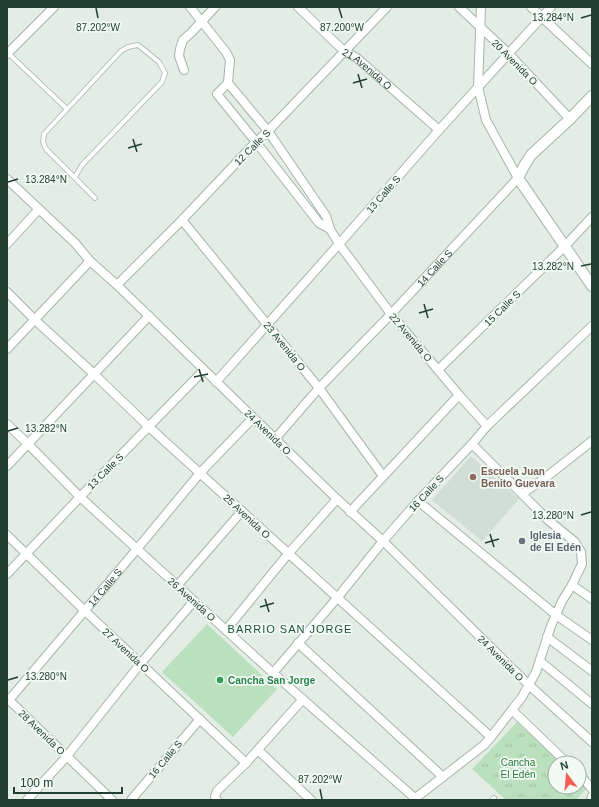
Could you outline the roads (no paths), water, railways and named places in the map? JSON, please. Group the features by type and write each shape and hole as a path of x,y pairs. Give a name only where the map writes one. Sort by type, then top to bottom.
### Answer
{"street":[{"path":"7,53 54,7"},
{"path":"190,7 226,52 230,60 228,83 217,94 319,223 330,229"},
{"path":"184,70 179,56 183,40 215,7"},
{"name":"21 Avenida O","path":"298,7 344,51 357,58 439,130"},
{"name":"20 Avenida O","path":"459,7 508,53 570,119"},
{"path":"481,7 478,87 486,120 518,178 592,286"},
{"path":"531,7 592,64"},
{"name":"13 Calle S","path":"216,382 439,130 551,7"},
{"name":"12 Calle S","path":"117,285 182,220 385,8"},
{"path":"228,83 268,131 287,158 326,216 330,229"},
{"name":"14 Calle S","path":"275,439 319,388 391,314 518,178 530,155 570,119 592,96"},
{"path":"275,168 287,158"},
{"name":"24 Avenida O","path":"7,179 75,243 90,261 117,285 350,512 383,541 529,686 592,742"},
{"path":"7,244 38,209"},
{"name":"15 Calle S","path":"438,370 565,246 592,217"},
{"name":"23 Avenida O","path":"182,220 319,388 384,476"},
{"name":"22 Avenida O","path":"330,229 339,244 391,314 459,396 487,426"},
{"path":"7,349 90,261"},
{"name":"25 Avenida O","path":"7,292 149,427 491,737"},
{"path":"7,466 149,316"},
{"name":"16 Calle S","path":"273,673 418,501 487,426 592,326"},
{"name":"13 Calle S","path":"7,574 204,370"},
{"path":"350,512 459,396"},
{"name":"14 Calle S","path":"8,699 85,611 200,473 253,418"},
{"name":"26 Avenida O","path":"7,424 80,497 415,800"},
{"path":"522,494 592,441"},
{"path":"415,800 484,745 522,697 536,672 547,637 562,601 582,564 581,552 575,542 548,520 472,444"},
{"path":"226,630 288,554 337,499"},
{"path":"418,501 556,615 592,640"},
{"path":"177,586 242,511"},
{"name":"27 Avenida O","path":"7,535 246,763"},
{"path":"572,585 592,599"},
{"path":"27,800 67,756 141,663 194,601"},
{"path":"547,637 592,671"},
{"path":"298,643 443,777"},
{"path":"540,662 592,704"},
{"name":"28 Avenida O","path":"8,699 112,800"},
{"path":"217,800 215,797 217,791 246,763 303,699"},
{"path":"512,710 559,755"},
{"name":"16 Calle S","path":"131,800 200,719"},
{"path":"258,750 311,800"},
{"path":"591,800 592,796"}],"lane":[{"path":"74,177 82,165 162,82 165,73 160,62 138,45 128,47 121,51 44,134 43,142 46,149 74,177 96,198"},
{"path":"7,53 67,109"}],"place":[{"name":"Escuela Juan Benito Guevara","path":"473,477"},
{"name":"Iglesia de El Edén","path":"522,541"},
{"name":"Cancha San Jorge","path":"220,680"}],"district":[{"name":"BARRIO SAN JORGE","path":"290,629"}],"park label":[{"name":"Cancha El Edén","path":"518,768"}]}
